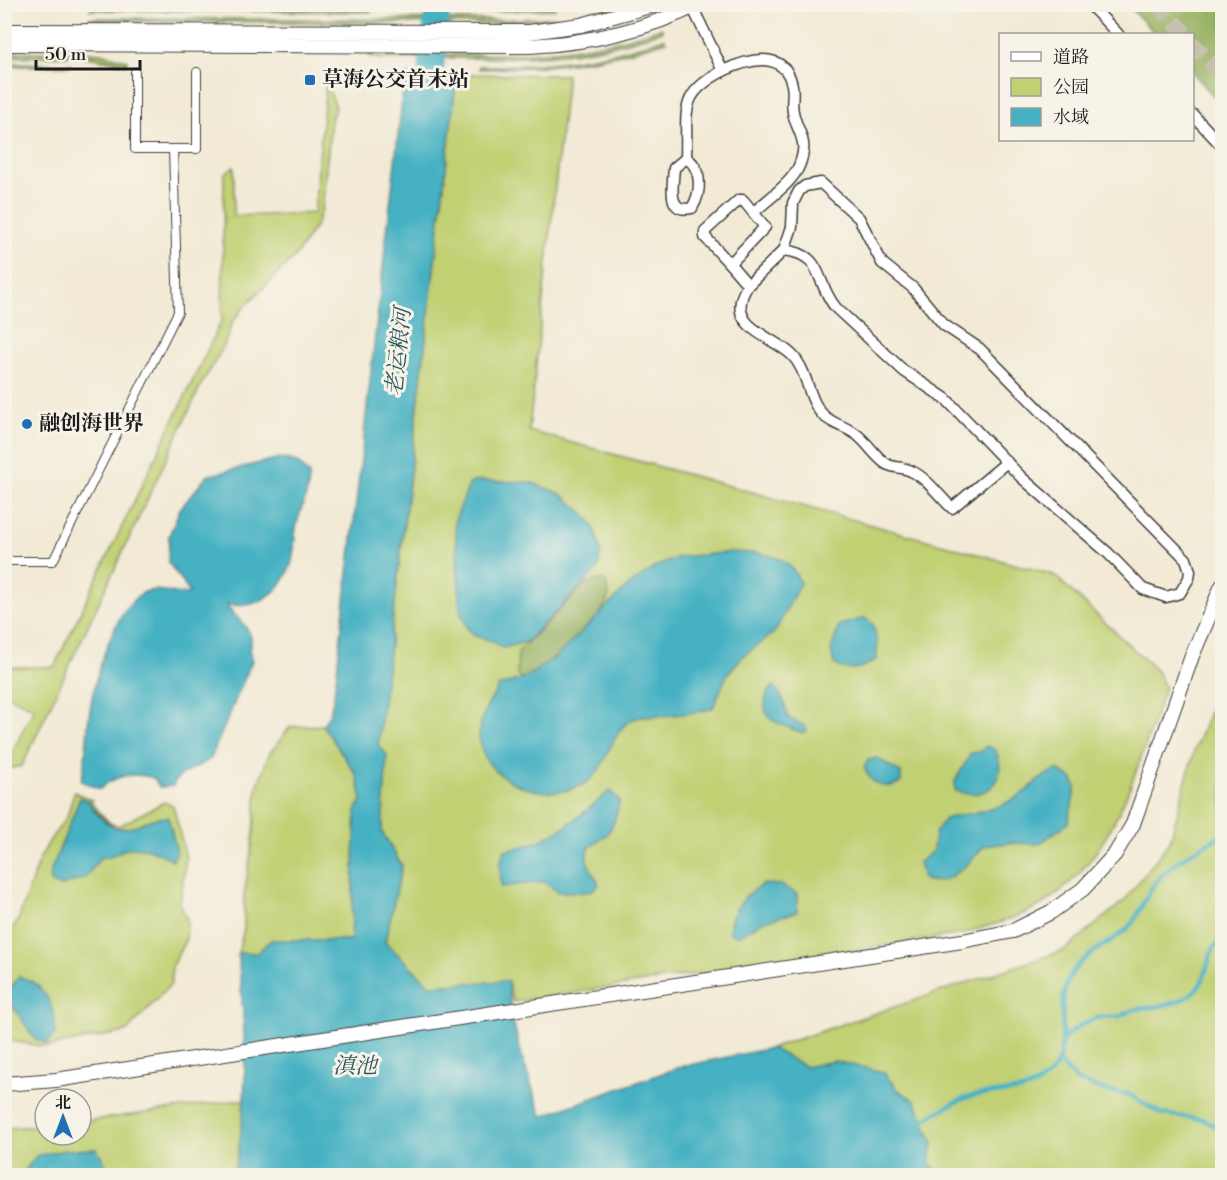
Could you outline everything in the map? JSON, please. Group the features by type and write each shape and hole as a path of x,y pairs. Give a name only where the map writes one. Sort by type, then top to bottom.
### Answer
{"street":[{"path":"472,39 555,29 610,19 657,4"},
{"path":"1089,4 1117,33"},
{"path":"4,44 472,39 531,46 586,41 641,27 695,6 723,71"},
{"path":"4,31 388,39"},
{"path":"686,158 688,104 692,92 701,82 746,60 766,59 782,67 792,81 792,111 804,139 800,165 794,174 754,212"},
{"path":"135,72 135,149 197,149 197,72"},
{"path":"1194,116 1222,147"},
{"path":"4,561 53,561 178,312 173,149"},
{"path":"784,250 802,253 809,257 829,299 836,308 904,371 946,399 1007,462 1108,553 1143,589 1166,597 1174,596 1186,586 1190,572 1186,559 980,349 944,325 913,288 882,263 869,242 859,218 826,185 813,184 799,191 793,203 792,227 784,250 748,285 742,302 745,318 762,336 779,345 794,357 806,375 819,411 826,418 857,435 892,467 912,471 952,508 1007,462"},
{"path":"730,264 763,231 764,222 743,200 734,201 705,231 705,237 748,285"},
{"path":"4,1084 56,1080 962,941 1013,931 1051,912 1083,889 1115,854 1133,824 1192,656 1222,586"}],"green space":[{"path":"617,5 630,5 587,15 585,13"},
{"path":"1127,5 1222,5 1222,105 1194,74 1194,33 1155,33"},
{"path":"554,7 555,9 481,12 481,9"},
{"path":"90,8 371,9 371,12 90,10"},
{"path":"557,17 556,20 497,24 87,21 89,18 497,20"},
{"path":"661,28 663,31 634,41 605,48 546,56 389,59 368,56 369,53 516,54 553,51 625,39"},
{"path":"664,38 666,41 643,48 574,63 527,68 479,69 479,66 527,65 596,57"},
{"path":"5,52 71,52 73,56 5,57"},
{"path":"87,52 127,60 127,64 87,57"},
{"path":"5,63 71,64 71,66 5,66"},
{"path":"457,74 567,75 529,431 1054,575 1157,671 1165,688 1134,778 1121,808 1089,862 1068,885 1042,904 1013,918 961,934 513,1002 508,981 430,985 385,942 402,866 382,832 378,746"},
{"path":"326,83 336,107 331,120 322,209 316,225 295,257 233,321 224,346 202,383 22,766 8,769 5,767 34,708 5,694 5,667 54,667 222,320 224,174 234,166 234,216 314,213"},
{"path":"597,580 605,581 609,595 596,620 575,642 522,679 517,675 518,652 584,585"},
{"path":"1222,681 1222,1175 937,1175 930,1162 933,1143 915,1101 898,1090 883,1072 834,1061 806,1067 771,1048 1065,950 1125,900 1170,841 1194,751"},
{"path":"323,725 357,776 362,800 356,811 351,940 271,940 257,953 238,953 244,929 244,896 254,833 257,787 269,754 290,727"},
{"path":"74,792 92,800 92,804 110,823 119,826 164,802 173,805 186,858 180,903 187,920 186,939 172,966 171,984 126,1032 47,1047 11,1041 5,1035 5,994 5,937 18,921 39,860 67,817","holes":["80,798 113,827 120,829 159,817 173,860 156,851 136,847 101,857 90,871 50,873","19,977 34,1038 5,994"]},
{"path":"246,1099 242,1139 233,1175 5,1175 4,1128 33,1127 33,1147 93,1147 93,1120"}],"water":[{"name":"滇池","path":"405,74 457,74 378,745 387,755 382,832 402,866 385,942 430,985 508,981 516,1033 542,1116 680,1067 771,1048 806,1067 834,1061 883,1072 898,1090 915,1101 933,1143 930,1162 937,1175 233,1176 242,1120 245,1064 238,953 257,953 271,940 351,940 356,811 362,800 357,776 323,725 330,713 334,696"},
{"path":"280,458 297,462 309,474 308,488 297,521 293,557 283,581 268,596 249,604 227,604 251,636 249,649 252,661 211,758 184,773 173,786 159,787 154,778 139,775 118,778 100,789 81,781 95,686 106,648 123,613 134,600 150,590 179,594 190,593 168,562 169,536 180,509 207,476"},
{"path":"479,481 530,482 561,494 585,514 594,527 601,551 598,569 526,642 503,648 492,641 475,636 467,628 460,610 455,520 470,483"},
{"path":"733,552 773,556 789,565 800,583 775,632 742,657 727,675 713,708 686,714 639,717 627,723 620,730 594,776 572,789 555,792 538,791 520,786 505,778 492,767 483,753 479,729 499,686 527,677 557,656 628,586 657,566 678,557"},
{"path":"865,618 873,624 877,641 877,659 856,669 845,669 834,664 831,651 839,625"},
{"path":"774,686 784,701 788,718 805,726 807,730 803,733 779,724 772,720 766,712 766,697"},
{"path":"986,746 995,749 999,760 998,779 986,791 967,793 955,791 955,781 971,753 980,752"},
{"path":"877,758 901,773 901,782 884,786 871,779 864,768 868,760"},
{"path":"1058,770 1073,779 1076,787 1068,823 1039,844 1011,843 984,846 965,866 949,878 940,881 923,879 919,862 933,851 935,833 945,819 1006,803 1020,796 1046,775"},
{"path":"610,791 619,800 615,818 609,832 590,847 587,854 588,863 599,885 591,891 583,892 558,892 544,882 501,887 500,863 505,850 536,842 562,829"},
{"path":"80,798 89,801 92,808 109,825 118,828 168,817 177,852 173,860 149,849 129,848 110,856 101,857 85,878 59,887 51,882 50,873"},
{"path":"764,884 781,885 797,894 797,912 762,922 739,936 730,933 735,911 745,898"},
{"path":"19,977 36,984 51,1006 56,1032 47,1044 34,1038 5,994"},
{"path":"97,1149 111,1175 22,1175 36,1156 64,1150"}],"pier":[{"path":"405,71 457,71 460,74 402,74"}],"waterway":[{"name":"老运粮河","path":"427,109 438,4"},
{"path":"923,1120 968,1097 1018,1091 1046,1078 1054,1069 1059,1058 1062,1045 1064,994 1072,973 1085,958 1131,925 1153,886 1167,870 1222,835"},
{"path":"1062,1040 1080,1026 1096,1018 1120,1016 1133,1010 1167,1005 1183,999 1200,984 1212,952 1222,941"},
{"path":"1059,1062 1076,1080 1106,1091 1128,1094 1162,1114 1202,1119 1222,1130"}],"tunnel":[{"path":"1158,4 1184,33"},
{"path":"1194,45 1222,75"}],"place":[{"name":"草海公交首末站","path":"310,80"},
{"name":"融创海世界","path":"27,424"}]}
